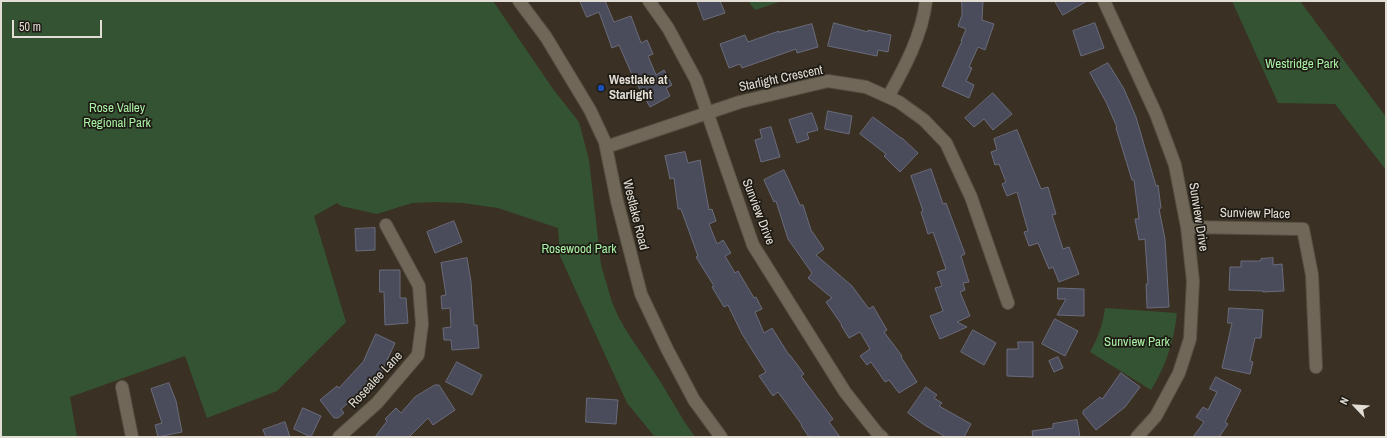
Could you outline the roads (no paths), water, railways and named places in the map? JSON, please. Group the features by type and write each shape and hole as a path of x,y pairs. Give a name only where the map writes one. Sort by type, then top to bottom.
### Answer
{"street":[{"name":"Westlake Road","path":"519,1 546,37 590,110 606,147 617,201 641,294 667,349 694,400 721,437"},
{"name":"Sunview Drive","path":"649,1 668,28 696,80 753,245 845,392 882,437"},
{"path":"888,97 904,68 913,47 925,11 926,1"},
{"name":"Sunview Drive","path":"1104,1 1156,114 1175,165 1187,227 1193,281 1190,339 1179,373 1156,416 1138,437"},
{"name":"Starlight Crescent","path":"606,147 740,102 828,81 866,87 899,102 924,120 946,143 971,197 1008,304"},
{"name":"Rosealee Lane","path":"339,437 377,403 418,355 422,324 420,286 386,225"},
{"name":"Sunview Place","path":"1187,227 1303,229 1312,275 1316,367"},
{"path":"122,387 132,437"}],"place":[{"name":"Westlake at Starlight","path":"601,88"}],"park label":[{"name":"Westridge Park","path":"1302,65"},
{"name":"Rose Valley Regional Park","path":"117,116"},
{"name":"Rosewood Park","path":"579,250"},
{"name":"Sunview Park","path":"1137,343"}]}
